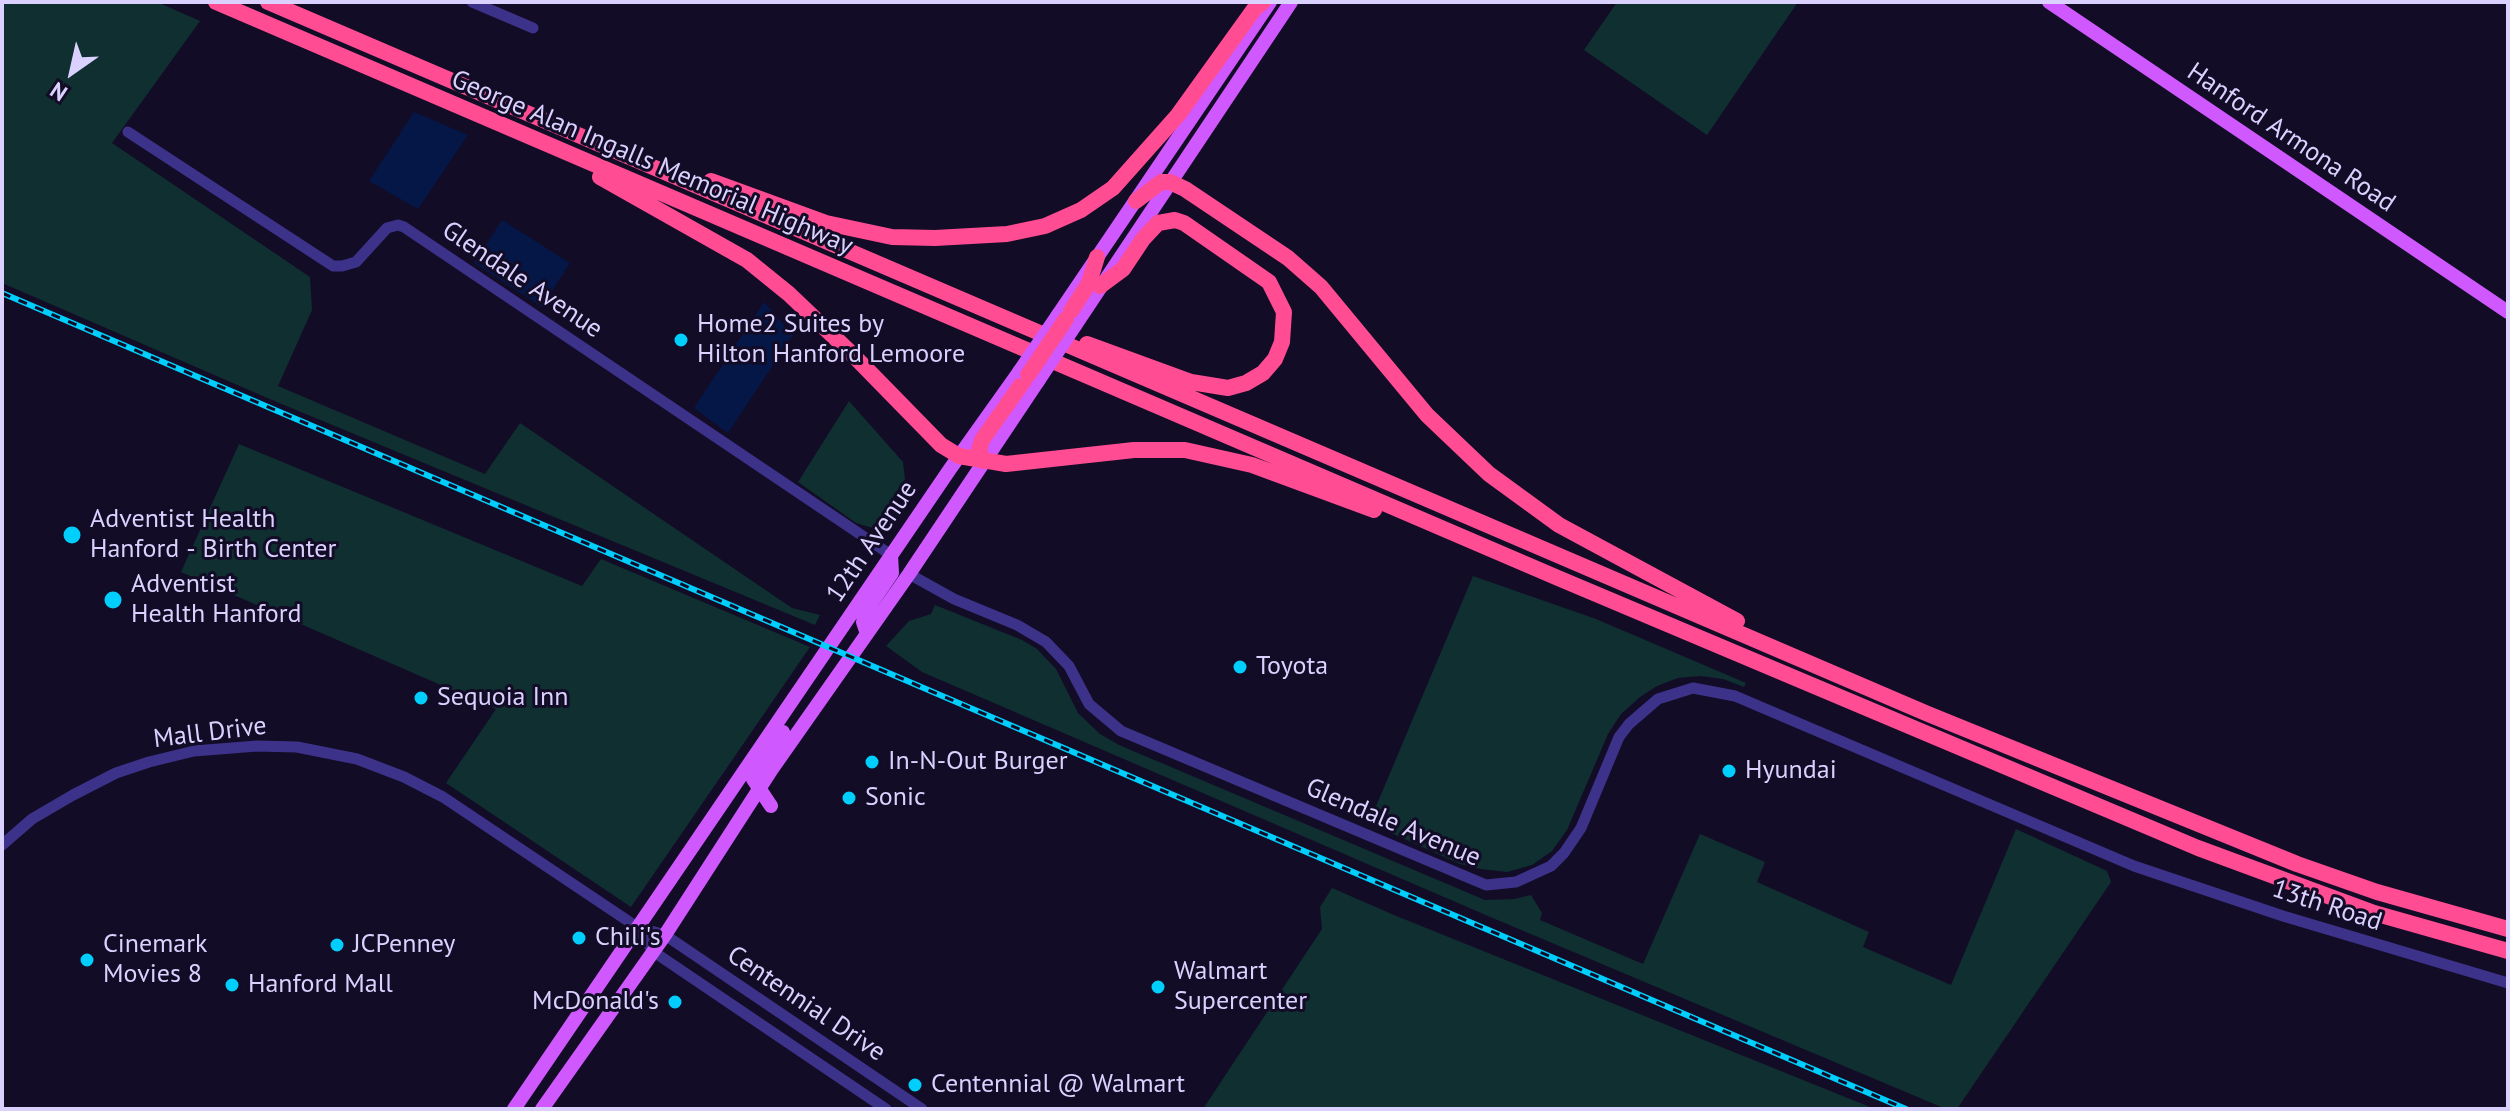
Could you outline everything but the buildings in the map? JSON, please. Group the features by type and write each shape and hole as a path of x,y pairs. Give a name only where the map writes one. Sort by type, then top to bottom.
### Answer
{"highway":[{"name":"George Alan Ingalls Memorial Highway","path":"216,2 1558,578"},
{"name":"George Alan Ingalls Memorial Highway","path":"268,2 1031,329"},
{"path":"579,135 847,229 915,238 1025,231 1072,215 1113,188 1178,115 1255,8 1263,2"},
{"path":"532,138 747,260 842,344 941,445 959,456 1006,464 1157,449 1218,455 1558,578 2228,860 2374,913 2508,951"},
{"path":"1136,201 1161,182 1170,182 1188,190 1288,258 1335,302 1427,415 1476,464 1528,505 1603,550 1811,663"},
{"path":"1031,329 1102,348 1191,382 1216,388 1236,386 1255,379 1275,359 1282,342 1284,312 1277,292 1269,282 1196,229 1175,220 1158,223 1150,230 1123,269 1100,286"},
{"path":"983,461 979,450 982,440 1067,319 1089,283 1097,257"},
{"path":"1031,329 1942,720 2297,864 2377,892 2508,929"}],"main road":[{"path":"1097,257 1270,2"},
{"path":"1067,319 1100,286 1291,2"},
{"name":"Hanford Armona Road","path":"2049,2 2508,312"},
{"name":"12th Avenue","path":"514,1109 959,456 1028,376"},
{"name":"12th Avenue","path":"542,1109 654,952 759,790 909,574 983,461"},
{"path":"867,634 863,622 866,611 892,573 891,555"},
{"path":"771,806 753,779 800,706 806,682"}],"street":[{"path":"479,3 533,28"},
{"name":"Glendale Avenue","path":"128,132 333,266 356,262 387,228 404,227 891,555"},
{"name":"Glendale Avenue","path":"909,574 1046,642 1069,666 1089,704 1121,731 1486,885 1516,882 1551,866 1581,828 1619,737 1629,724 1658,699 1693,688 1735,696 2134,866"},
{"name":"Mall Drive","path":"2,845 32,819 73,795 116,773 149,762 194,751 235,746 297,747 357,759 427,788 459,806 637,927 665,935"},
{"name":"13th Road","path":"2134,866 2283,916 2508,983"},
{"name":"Mall Drive","path":"637,927 654,952"},
{"name":"Centennial Drive","path":"665,935 922,1109"},
{"name":"Centennial Drive","path":"654,952 886,1109"}],"green space":[{"path":"2,2 157,2 200,21 112,143 310,277 312,310 278,386 485,474 520,423 792,608 820,615 815,625 272,400 2,283"},
{"path":"1617,2 1798,2 1707,135 1584,50"},
{"path":"849,401 903,462 905,479 873,528 856,523 798,482"},
{"path":"239,444 582,586 601,559 810,647 631,907 446,783 496,709 181,572"},
{"path":"1473,576 1596,619 1746,683 1744,687 1723,679 1700,676 1678,678 1640,697 1621,714 1608,734 1567,830 1552,851 1532,865 1507,872 1460,864 1369,823"},
{"path":"935,605 1037,649 1056,669 1078,713 1100,734 1119,745 1485,900 1531,895 1542,913 1540,920 1643,964 1700,834 1765,862 1757,882 1869,932 1863,947 1951,985 2016,829 2107,871 2111,882 1957,1109 1946,1109 922,672 886,646 909,621 931,614"},
{"path":"1332,888 1875,1109 1203,1109 1322,929 1320,907"}],"water":[{"path":"414,112 468,135 418,209 369,181"},
{"path":"502,220 570,263 542,307 474,263"},
{"path":"764,302 793,335 728,433 694,408"}],"railway":[{"path":"2,293 1906,1109"}],"place":[{"name":"Home2 Suites by Hilton Hanford Lemoore","path":"681,340"},
{"name":"Adventist Health Hanford - Birth Center","path":"72,535"},
{"name":"Adventist Health Hanford","path":"113,600"},
{"name":"Toyota","path":"1240,667"},
{"name":"Sequoia Inn","path":"421,698"},
{"name":"In-N-Out Burger","path":"872,762"},
{"name":"Hyundai","path":"1729,771"},
{"name":"Sonic","path":"849,798"},
{"name":"Chili's","path":"579,938"},
{"name":"JCPenney","path":"337,945"},
{"name":"Cinemark Movies 8","path":"87,960"},
{"name":"Hanford Mall","path":"232,985"},
{"name":"Walmart Supercenter","path":"1158,987"},
{"name":"McDonald's","path":"675,1002"},
{"name":"Centennial @ Walmart","path":"915,1085"}]}
